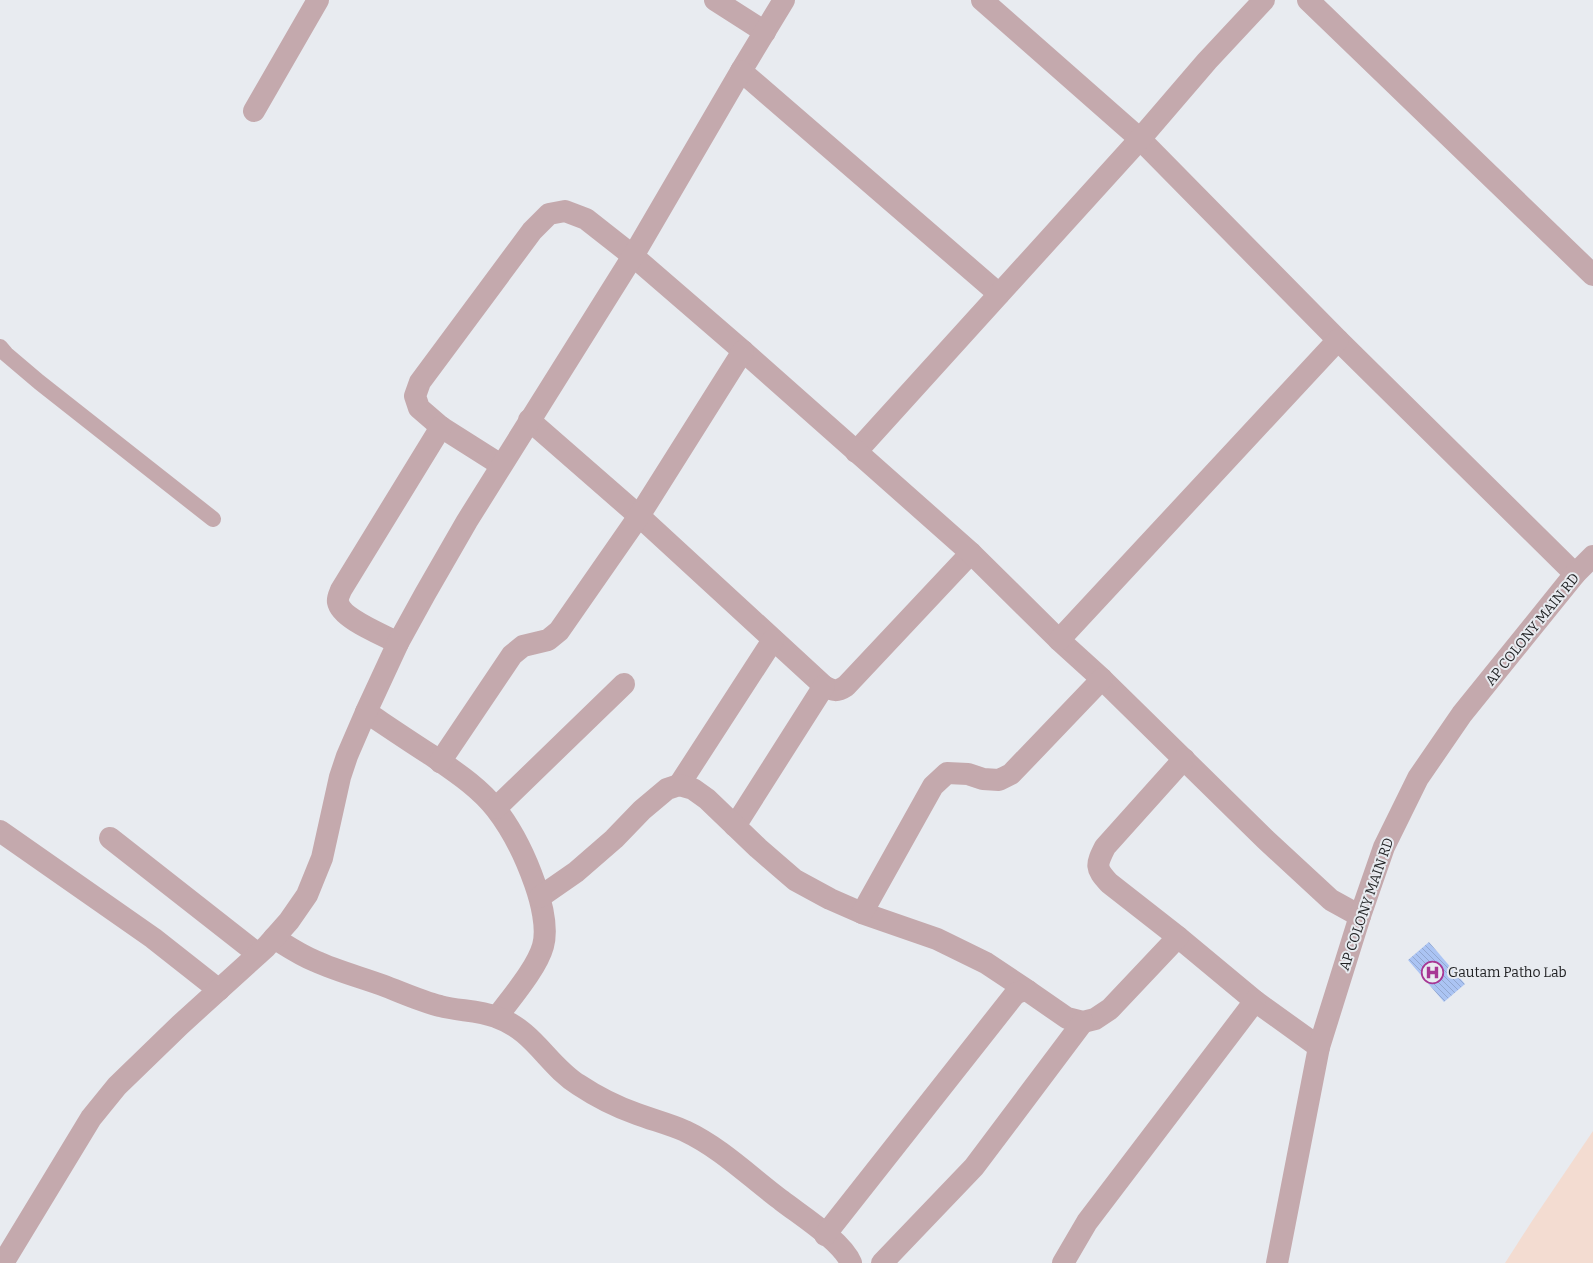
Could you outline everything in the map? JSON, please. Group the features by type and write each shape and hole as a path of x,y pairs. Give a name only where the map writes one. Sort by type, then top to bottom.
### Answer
{"street":[{"path":"254,110 318,0"},
{"path":"715,0 765,32"},
{"path":"2,1263 91,1118 117,1086 274,938 289,921 307,896 322,858 346,756 398,643 501,465 633,256 784,0"},
{"path":"982,0 1140,139 1338,340 1575,574"},
{"path":"856,452 1140,139 1207,61 1264,0"},
{"path":"1308,0 1593,275"},
{"path":"741,71 999,294"},
{"path":"501,465 441,427 419,408 415,396 420,382 532,231 549,214 565,211 586,219 633,256 743,351 971,553 1059,640 1102,679 1266,839 1331,900 1360,916"},
{"path":"1059,640 1338,340"},
{"path":"440,762 512,655 522,646 548,640 559,631 639,516 743,351"},
{"path":"529,420 639,516 773,640 824,686 832,691 839,691 846,686 971,553"},
{"path":"398,643 351,618 341,609 338,601 340,590 441,427"},
{"name":"AP COLONY MAIN RD","path":"1276,1263 1319,1047 1360,916 1384,847 1418,778 1462,714 1575,574 1593,556"},
{"path":"679,785 773,640"},
{"path":"862,912 933,786 947,773 968,774 984,779 999,780 1011,774 1102,679"},
{"path":"496,808 624,684"},
{"path":"735,826 824,686"},
{"path":"366,712 477,789 496,808 518,845 530,869 540,897 544,920 543,945 530,972 498,1017"},
{"path":"1184,759 1105,847 1098,861 1099,872 1109,883 1178,937 1255,1001 1319,1047"},
{"path":"540,897 576,872 614,839 642,810 667,789 679,785 693,789 708,799 735,826 795,880 830,899 937,939 986,963 1067,1018 1083,1022 1095,1019 1110,1009 1178,937"},
{"path":"0,831 153,938 219,990"},
{"path":"110,838 258,954"},
{"path":"274,938 315,961 427,1003 447,1008 476,1011 498,1017 525,1033 544,1051 561,1071 577,1084 603,1099 636,1114 685,1131 732,1160 762,1186 826,1235 849,1257 851,1263"},
{"path":"826,1235 1015,994 1022,991 1028,991"},
{"path":"1063,1263 1087,1222 1255,1001"},
{"path":"882,1263 974,1167 1083,1022"}],"lane":[{"path":"0,347 6,354 39,382 213,519"}],"shaded area":[{"path":"1593,1131 1593,1263 1505,1263 1532,1221"}],"building":[{"path":"1429,942 1465,984 1444,1002 1408,960"}],"place":[{"name":"Gautam Patho Lab","path":"1432,972"}]}
